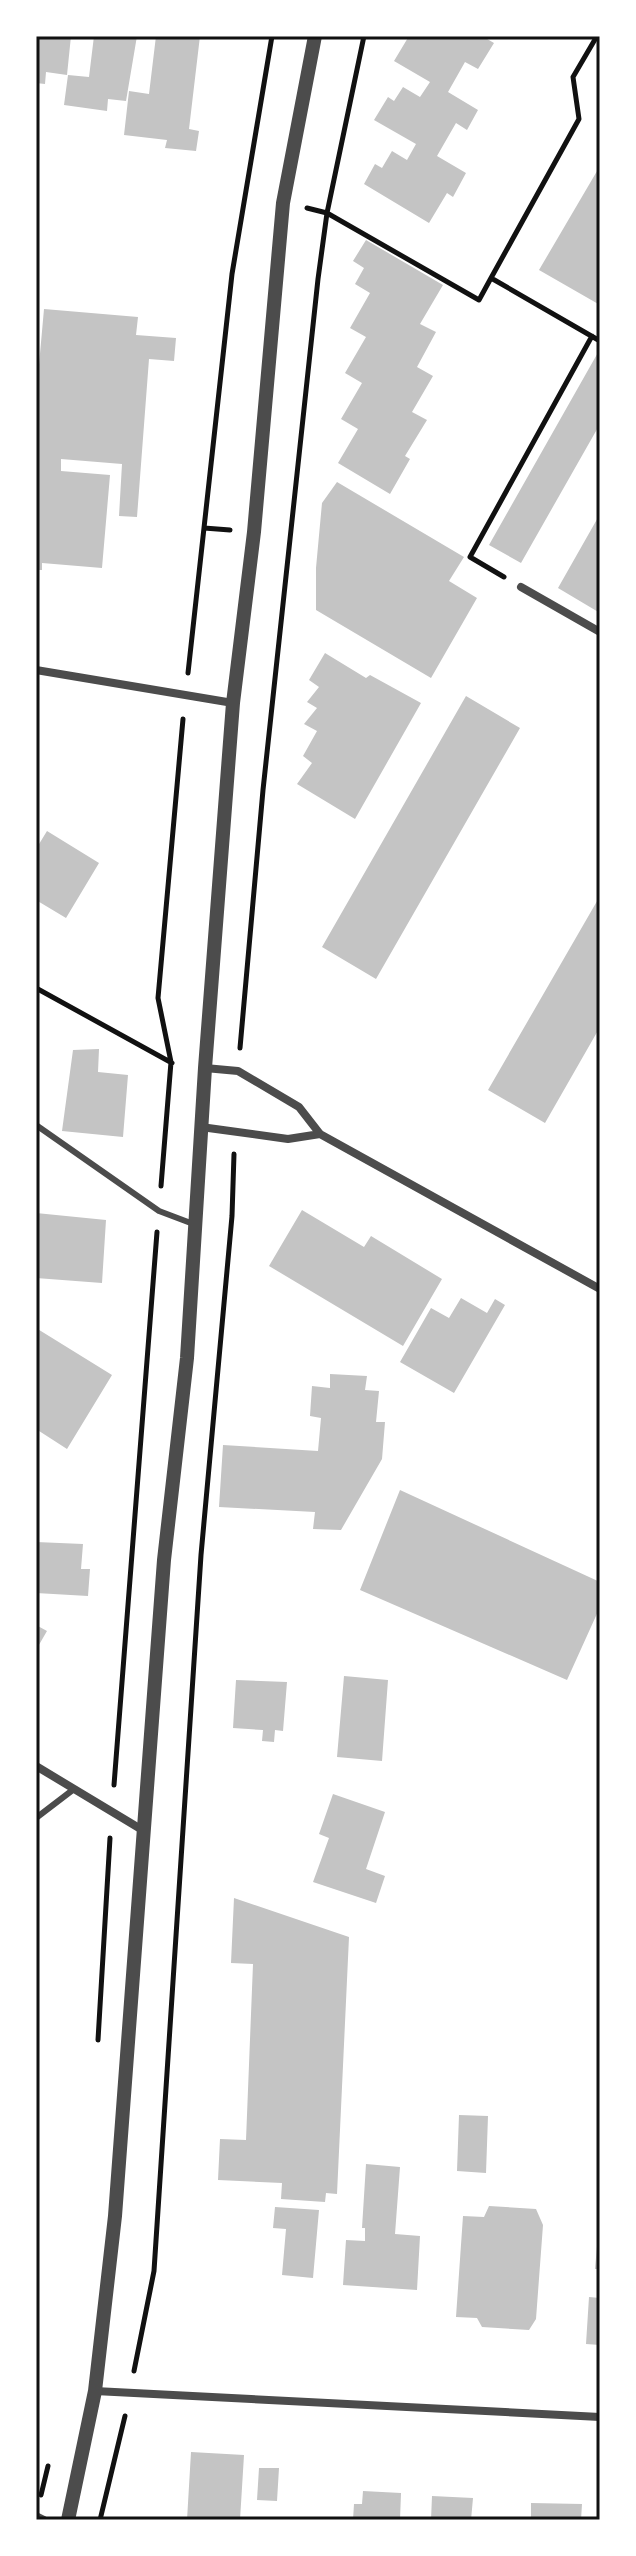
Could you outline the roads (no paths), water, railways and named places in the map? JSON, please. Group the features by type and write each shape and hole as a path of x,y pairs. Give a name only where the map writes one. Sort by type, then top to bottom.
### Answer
{"street":[{"path":"68,2520 95,2391 115,2216 164,1560 187,1358 233,703 255,516 283,203 315,36"},
{"path":"521,587 600,632"},
{"path":"36,670 233,703"},
{"path":"205,1068 238,1071 299,1107 320,1134 600,1289"},
{"path":"201,1127 288,1139 320,1134"},
{"path":"36,1766 144,1831"},
{"path":"95,2391 600,2417"},
{"path":"36,2516 44,2520"}],"lane":[{"path":"36,1125 159,1211 196,1225"},
{"path":"36,1818 74,1789"}]}
